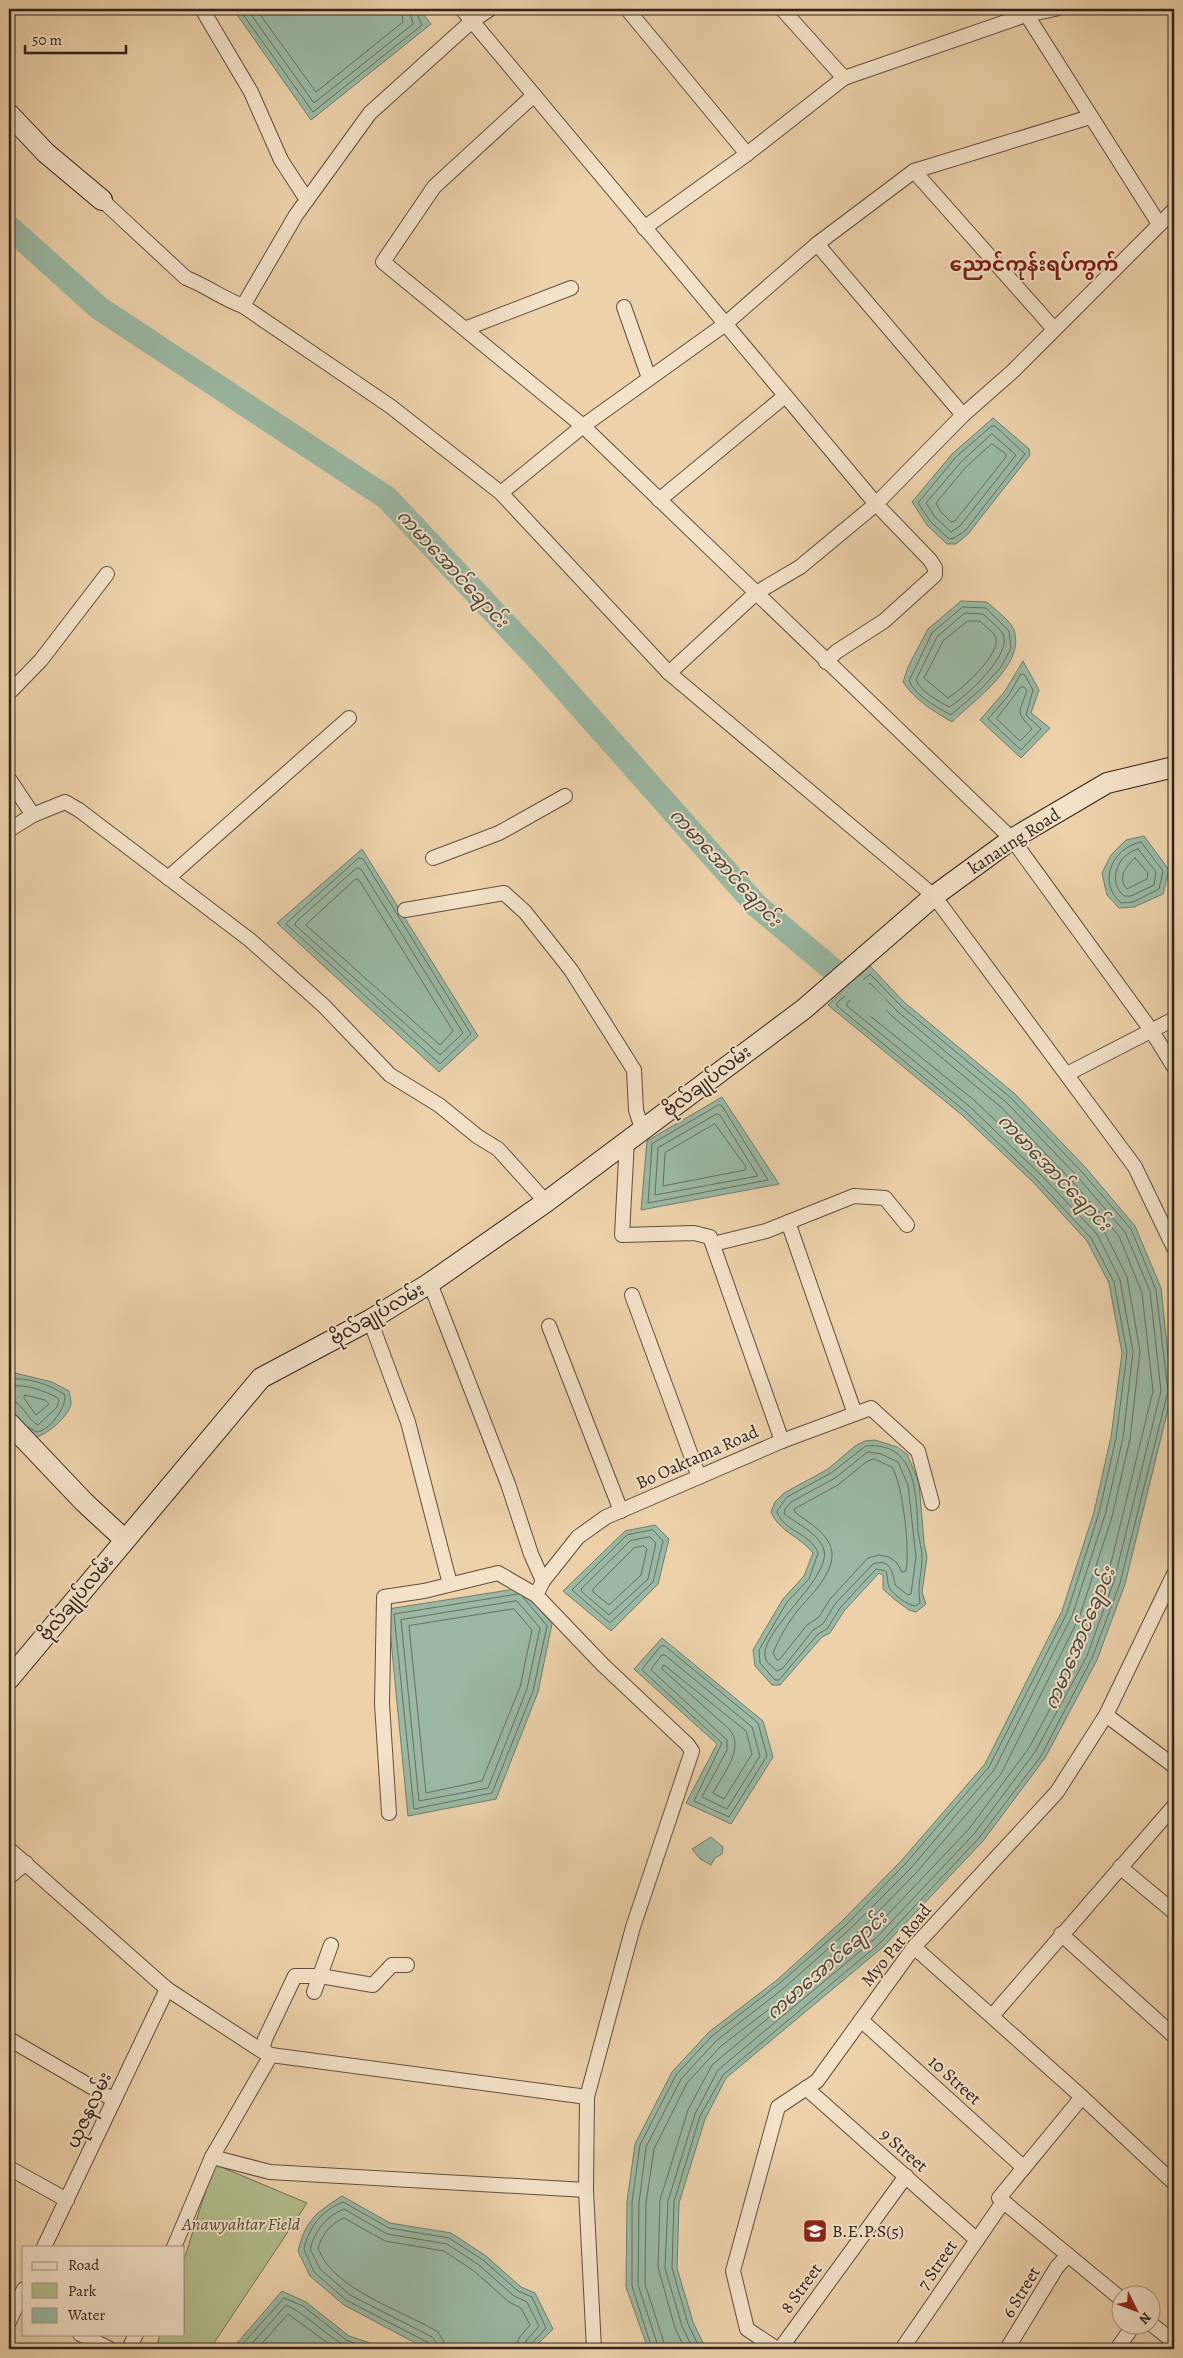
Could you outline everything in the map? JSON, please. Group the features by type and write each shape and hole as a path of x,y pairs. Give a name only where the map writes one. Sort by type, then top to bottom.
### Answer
{"street":[{"path":"202,9 251,92 281,160 307,200"},
{"path":"462,9 784,396 876,504 930,560 935,568 935,575 884,621 836,652 826,662"},
{"path":"243,306 307,200 370,113 472,21 490,9"},
{"path":"627,9 748,154"},
{"path":"782,9 844,78"},
{"path":"644,228 748,154 844,78 1024,12 1055,9"},
{"path":"1024,12 1159,224"},
{"path":"534,95 434,187 384,262 467,328 583,426 1012,839 1151,1030 1174,1067"},
{"path":"9,114 46,152 102,200 186,278 203,284 223,299 243,306 390,406 501,492 668,673 934,896 1135,1168 1174,1248"},
{"path":"501,492 583,426 724,325 817,244 914,171 1090,117"},
{"path":"914,171 1054,329"},
{"path":"668,673 756,593 800,567 876,504 963,416 1013,371 1174,210"},
{"path":"817,244 963,416"},
{"path":"467,328 571,288"},
{"path":"624,307 649,378"},
{"path":"659,500 784,396"},
{"path":"9,693 41,660 107,574"},
{"path":"168,878 348,718"},
{"name":"kanaung Road","path":"874,950 934,896 1012,839 1107,783 1174,767"},
{"path":"9,778 33,815"},
{"path":"434,858 499,833 565,796"},
{"path":"9,830 33,815 65,802 110,832 219,916 282,968 324,1006 390,1075 439,1105 477,1136 498,1149 546,1202"},
{"path":"405,910 504,893 525,912 570,970 634,1070 635,1134 622,1235 694,1233 710,1237 713,1244 766,1231 842,1199 863,1196 885,1198 907,1225"},
{"name":"ဗိုလ်ချုပ်လမ်း","path":"9,1679 261,1378 370,1320 430,1283 546,1202 804,1009 874,950"},
{"path":"1067,1074 1174,1019"},
{"path":"788,1222 855,1414"},
{"name":"Bo Oaktama Road","path":"536,1595 543,1581 578,1537 606,1518 782,1441 713,1244"},
{"path":"430,1283 508,1484 531,1554 543,1581"},
{"path":"632,1295 699,1477"},
{"path":"370,1320 408,1422 450,1584"},
{"path":"549,1326 621,1511"},
{"path":"782,1441 871,1408 918,1451 932,1503"},
{"path":"9,1423 84,1502 125,1540"},
{"path":"389,1812 382,1704 384,1597 498,1573 536,1595 603,1665 687,1744 692,1752 633,1927 586,2097 586,2190 594,2349"},
{"name":"Myo Pat Road","path":"778,2349 747,2329 733,2271 778,2107 817,2081 914,1947 1057,1792 1106,1714 1174,1574"},
{"path":"1106,1714 1174,1766"},
{"path":"992,2016 1061,1934 1174,1806"},
{"path":"9,1849 167,1989 266,2053 586,2097"},
{"path":"9,1877 26,1863"},
{"path":"1120,1867 1174,1912"},
{"path":"1061,1934 1174,2036"},
{"path":"314,1992 331,1945"},
{"path":"914,1947 1082,2097 1174,2183"},
{"path":"174,2246 212,2157 266,2053 264,2039 293,1978 297,1975 320,1976 373,1986 392,1965 407,1966"},
{"name":"ယုဇနလမ်း","path":"44,2246 167,1989"},
{"name":"10 Street","path":"862,2020 1024,2168"},
{"path":"9,2039 114,2100"},
{"name":"9 Street","path":"806,2088 977,2240"},
{"path":"1024,2168 1082,2097"},
{"path":"212,2157 270,2172 586,2190"},
{"path":"9,2168 67,2200"},
{"name":"7 Street","path":"902,2349 1003,2202 999,2198 1024,2168"},
{"name":"8 Street","path":"778,2349 906,2176"},
{"path":"1003,2202 1110,2290"},
{"name":"6 Street","path":"1008,2349 1057,2267 1068,2255"},
{"path":"9,2322 16,2303"},
{"path":"1160,2331 1174,2342"},
{"path":"84,2336 110,2349"},
{"path":"129,2349 135,2336"},
{"path":"1117,2349 1125,2336"}],"green space":[{"name":"Anawyahtar Field","path":"214,2164 307,2203 210,2349 156,2349 159,2336 185,2336 185,2257"}],"water":[{"path":"233,9 419,9 431,24 311,120"},
{"path":"993,418 1029,449 1030,455 968,534 956,544 947,544 927,525 912,502 952,454"},
{"path":"961,601 987,602 1012,626 1016,643 1012,656 996,681 952,722 919,700 903,682 908,667 928,629"},
{"path":"1023,661 1039,690 1031,713 1050,728 1021,758 980,720 1005,691"},
{"path":"1144,836 1169,870 1163,894 1134,907 1119,908 1107,895 1102,873 1111,855 1126,840"},
{"path":"362,849 478,1036 439,1072 277,923"},
{"path":"870,966 904,1002 1015,1094 1086,1168 1135,1226 1161,1288 1172,1393 1125,1584 1097,1660 1045,1758 983,1841 883,1947 726,2078 705,2119 679,2203 677,2268 693,2322 706,2349 648,2349 626,2287 627,2202 635,2144 672,2072 709,2032 777,1980 842,1921 902,1860 985,1764 1062,1611 1094,1512 1111,1437 1122,1353 1109,1283 1087,1241 1033,1182 962,1115 828,1005"},
{"path":"722,1097 779,1184 641,1210 647,1141"},
{"path":"15,1373 52,1382 69,1391 71,1404 66,1414 57,1424 41,1436 36,1437 20,1424 12,1411 9,1395 9,1375"},
{"path":"875,1440 897,1447 907,1454 919,1483 927,1557 922,1592 926,1604 916,1612 909,1610 883,1589 883,1575 879,1573 844,1611 830,1633 822,1637 780,1685 772,1685 755,1666 753,1650 783,1599 804,1576 813,1553 774,1519 771,1512 775,1502 784,1493 828,1469 855,1446 865,1441"},
{"path":"655,1525 669,1539 658,1584 611,1631 563,1591 625,1531"},
{"path":"522,1588 552,1624 538,1692 496,1799 408,1816 388,1609"},
{"path":"662,1638 763,1721 773,1757 731,1824 686,1803 717,1744 634,1669"},
{"path":"711,1837 723,1847 722,1854 715,1858 711,1865 700,1859 692,1849"},
{"path":"342,2196 390,2223 451,2233 486,2256 521,2287 535,2293 553,2329 533,2349 433,2349 419,2345 344,2305 310,2276 298,2251 305,2231 313,2218 325,2207"},
{"path":"282,2291 306,2302 349,2336 370,2343 376,2349 232,2349"}],"waterway":[{"name":"ကမာအောင်ချောင်း","path":"9,227 99,308 387,498 539,660 757,906 875,1005"}],"place":[{"name":"B.E.P.S(5)","path":"815,2231"}],"district":[{"name":"ညောင်ကုန်းရပ်ကွက်","path":"1034,264"}]}
